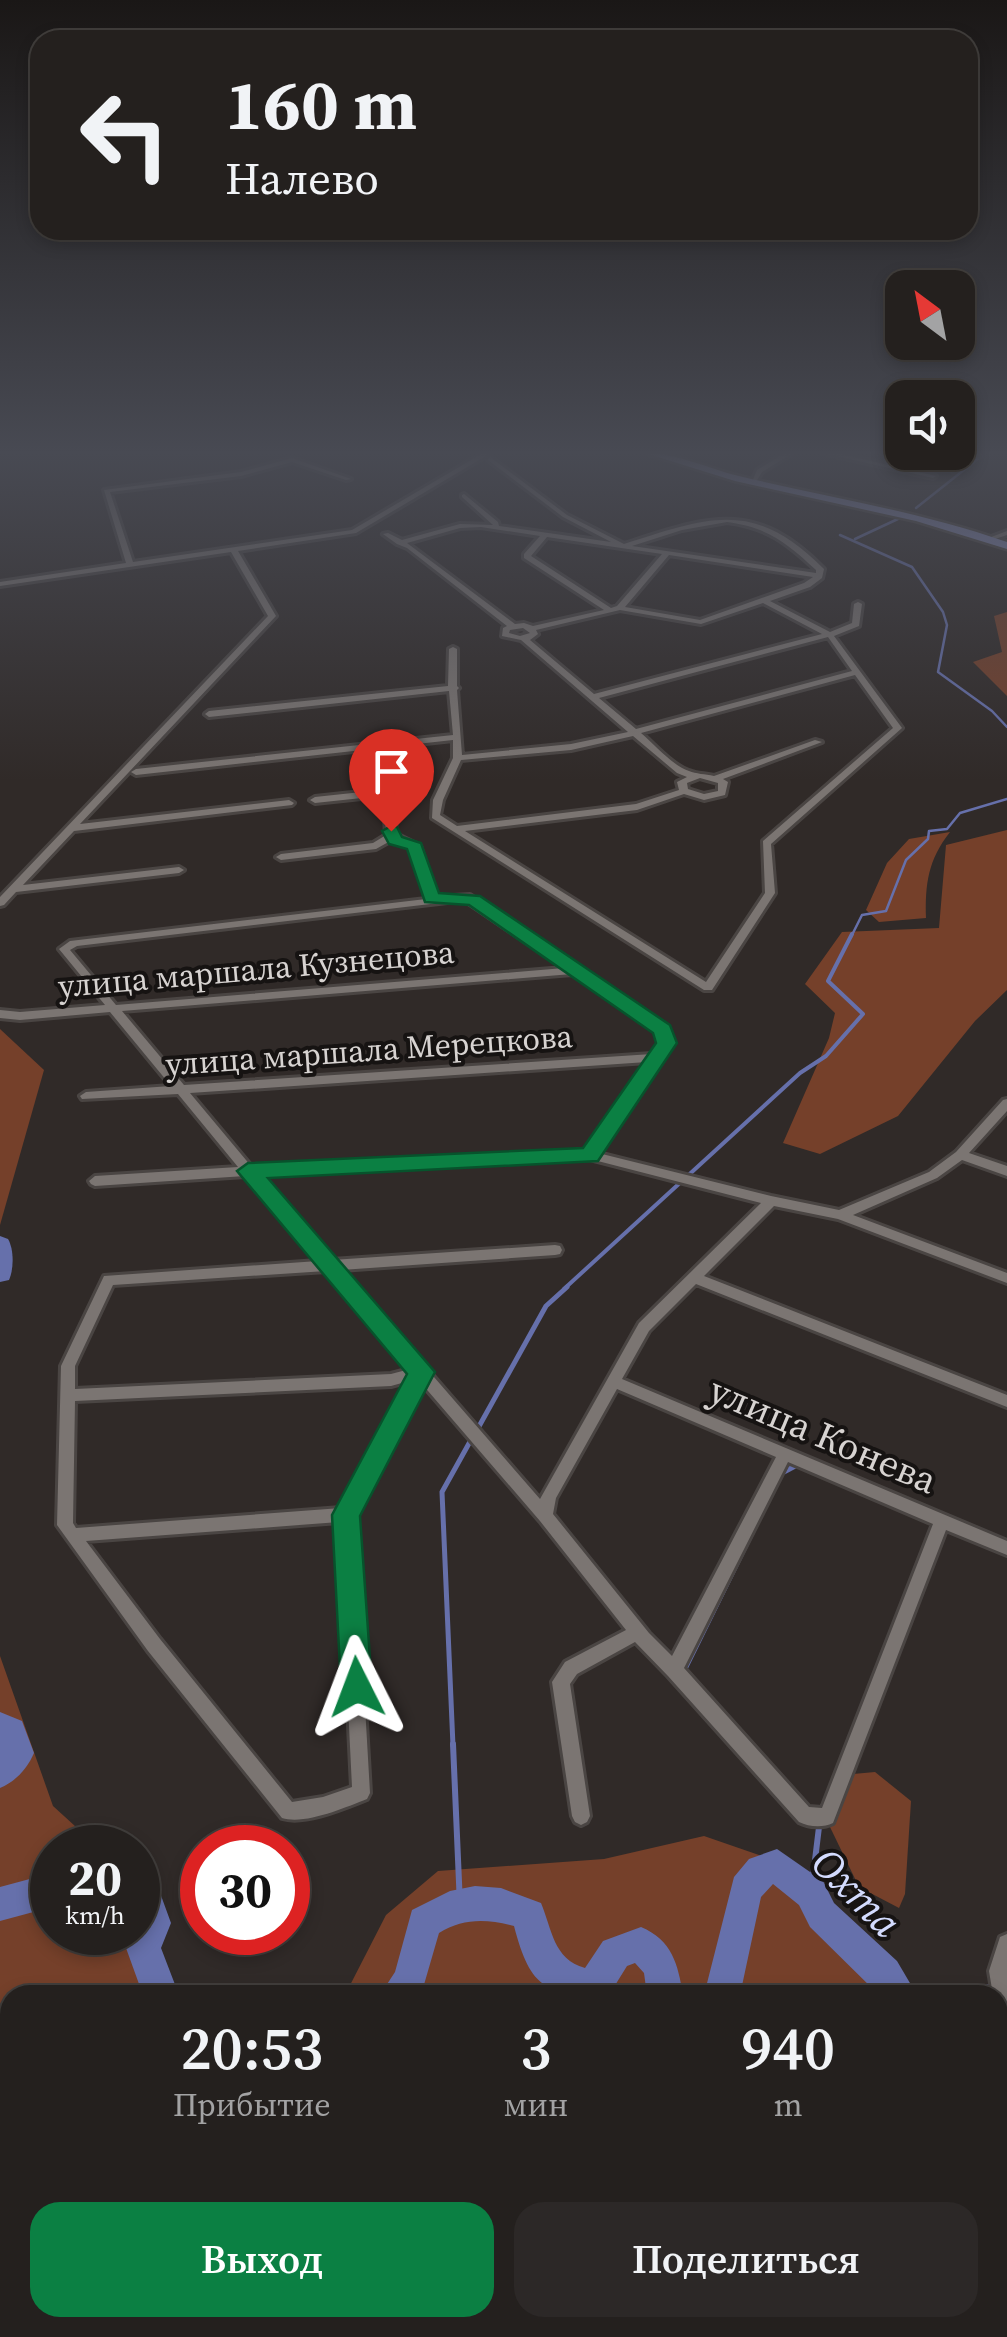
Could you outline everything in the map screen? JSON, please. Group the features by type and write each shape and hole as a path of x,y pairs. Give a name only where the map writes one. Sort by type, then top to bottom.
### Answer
{"street":[{"path":"130,562 131,566"},
{"path":"0,584 158,562"},
{"path":"0,903 272,616 240,562"},
{"path":"420,562 529,635"},
{"path":"536,562 608,609"},
{"path":"620,608 659,562"},
{"path":"727,562 819,576"},
{"path":"814,562 820,569 819,576 808,585 701,622 608,609 524,640 638,731 680,771 717,778 818,742"},
{"path":"453,648 450,657 455,688 456,758 435,803 435,816 708,988 770,893 766,844 898,728 830,635 765,601"},
{"path":"596,696 830,635 856,624 858,604"},
{"path":"456,758 572,747 858,672"},
{"path":"209,714 455,688"},
{"path":"136,772 454,737"},
{"path":"684,791 682,782 690,774"},
{"path":"456,830 637,807 684,791 704,798 715,796 724,788 717,778"},
{"path":"315,800 382,794 390,800 391,836"},
{"path":"72,828 290,803"},
{"path":"391,836 415,846 431,898"},
{"path":"376,846 391,836"},
{"path":"281,857 407,843"},
{"path":"13,889 179,870"},
{"path":"590,1155 666,1043 662,1030 474,900 431,898 68,945 64,949 248,1171 545,1516 638,1632 805,1816 826,1817 942,1520"},
{"name":"улица маршала Кузнецова","path":"0,1014 112,1009 576,970"},
{"name":"улица маршала Мерецкова","path":"86,1096 656,1058"},
{"path":"840,1215 933,1176 960,1156 1007,1103"},
{"path":"96,1181 590,1155 840,1215 1007,1278"},
{"path":"960,1156 1007,1171"},
{"path":"545,1516 548,1497 644,1327 771,1201"},
{"path":"422,1372 346,1515 361,1793 323,1806 288,1812 64,1525 68,1366 108,1280 555,1250"},
{"path":"694,1277 1007,1400"},
{"path":"68,1396 390,1380 422,1372"},
{"name":"улица Конева","path":"612,1381 1007,1548"},
{"path":"674,1670 785,1454"},
{"path":"72,1536 346,1515"},
{"path":"581,1816 561,1682 571,1668 638,1632"},
{"path":"1000,1985 1007,1944"}],"shaded area":[{"path":"1007,612 1007,696 973,662 1002,652 994,616"},
{"path":"1007,830 1007,990 975,1021 898,1116 820,1154 783,1143 829,1038 835,1013 805,984 842,932 939,928 946,845"},
{"path":"950,832 929,873 926,918 879,922 866,910 887,863 909,839"},
{"path":"0,1029 44,1070 0,1225"},
{"path":"0,1656 53,1806 74,1825 30,1825 30,1955 158,1955 169,1985 0,1985"},
{"path":"875,1772 911,1801 905,1894 899,1908 859,1887 830,1827 853,1774"},
{"path":"704,1836 800,1869 821,1895 808,1911 884,1985 350,1985 386,1915 438,1871 604,1859"}],"waterway":[{"path":"901,562 912,567 943,612 947,625 938,672 992,711 1007,727"},
{"path":"851,937 862,915 886,911 906,860 928,839 929,831 947,829 960,813 1007,799"},
{"path":"564,1289 800,1073 826,1056 863,1014 828,981 852,934"},
{"name":"Охта","path":"0,1245 0,1273"},
{"path":"477,1430 546,1306 567,1287"},
{"path":"453,1746 442,1492 472,1438"},
{"path":"782,1473 799,1464"},
{"path":"684,1671 753,1531"},
{"name":"Охта","path":"0,1728 11,1732 18,1753 0,1772"},
{"path":"453,1744 460,1905"},
{"path":"811,1893 819,1827"},
{"name":"Охта","path":"724,1985 746,1889 761,1871 777,1866 811,1893 822,1915 885,1973 893,1985"},
{"name":"Охта","path":"0,1904 30,1896"},
{"name":"Охта","path":"407,1985 424,1922 450,1908 475,1903 529,1915 536,1943 548,1964 566,1979 582,1985"},
{"name":"Охта","path":"595,1985 615,1953 641,1944 661,1965 664,1985"},
{"name":"Охта","path":"146,1955 157,1985"}],"route":[{"path":"357,1687 346,1515 422,1372 248,1171 590,1155 666,1043 662,1030 474,900 458,896 431,898 415,846 396,840 391,831"}]}
